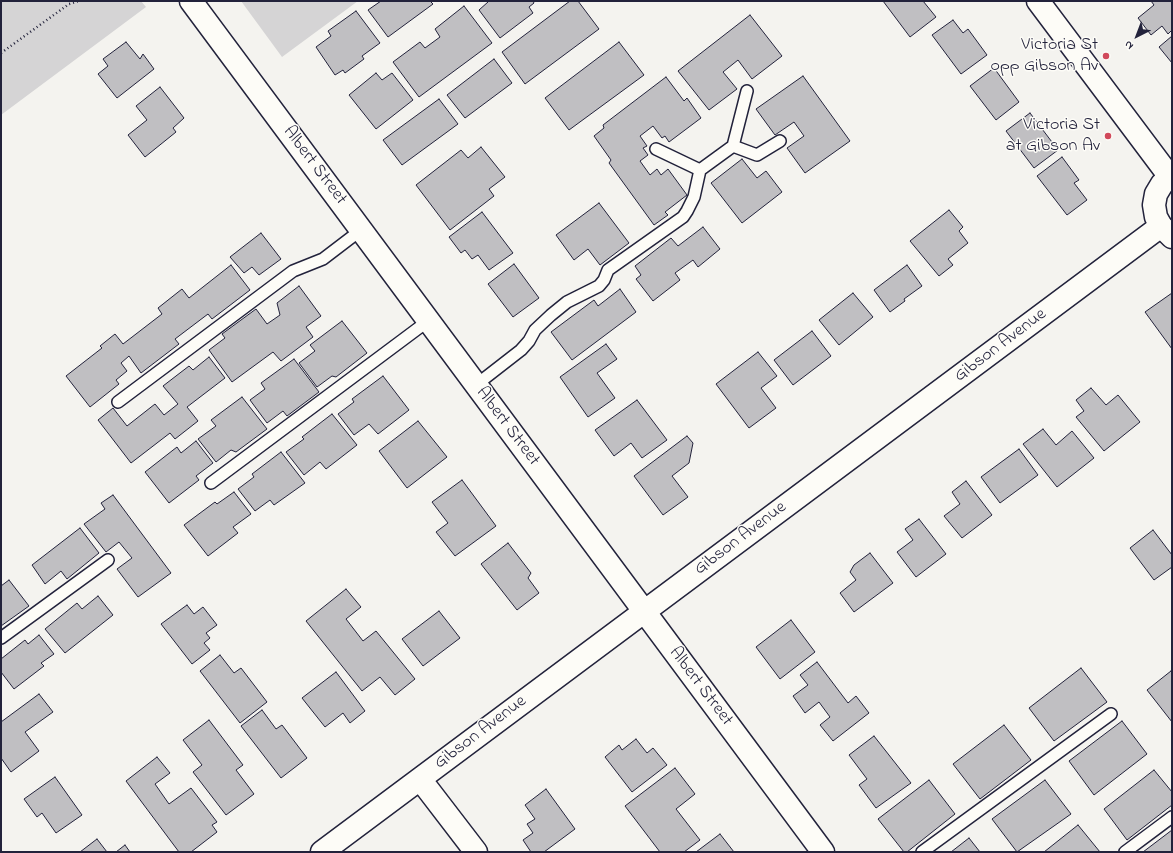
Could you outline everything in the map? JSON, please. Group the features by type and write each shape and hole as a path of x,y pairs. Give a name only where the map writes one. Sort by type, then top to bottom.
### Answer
{"street":[{"name":"Albert Street","path":"191,1 823,852"},
{"path":"1038,1 1171,176 1162,184 1156,194 1154,205 1156,217 1166,232"},
{"name":"Gibson Avenue","path":"322,852 644,612 1166,232"},
{"path":"420,779 476,852"}],"lane":[{"path":"476,385 521,350 529,341 535,330 551,315 572,299 599,286 604,280 608,270 683,217 694,197 700,170 733,146 747,91"},
{"path":"733,146 757,155 780,141"},
{"path":"656,149 700,170"},
{"path":"118,402 293,271 323,258 361,230"},
{"path":"211,483 428,321"},
{"path":"1,638 108,560"},
{"path":"922,852 1111,714"},
{"path":"1125,852 1172,817"}],"path":[{"path":"1,53 69,4 79,1"}],"shaded area":[{"path":"1,1 141,1 146,7 1,115"},
{"path":"241,1 358,1 282,57"}],"building":[{"path":"381,1 430,1 433,4 388,37 368,10"},
{"path":"488,1 533,1 534,3 529,7 533,13 500,38 479,10"},
{"path":"570,1 578,1 599,29 525,84 502,52"},
{"path":"883,1 923,1 936,17 910,37"},
{"path":"1151,1 1172,1 1172,30 1168,34 1162,26 1151,35 1138,18 1154,5"},
{"path":"464,6 492,43 419,97 393,62 420,42 425,48 440,37 435,29"},
{"path":"356,11 380,43 362,56 364,59 345,73 343,70 335,75 316,47 331,36 328,31"},
{"path":"750,15 782,56 752,79 738,60 723,72 737,89 709,110 678,71"},
{"path":"953,20 963,33 968,29 987,55 961,74 932,35"},
{"path":"1172,36 1172,63 1159,47"},
{"path":"126,42 140,59 143,54 154,69 117,98 98,74 108,66 103,59"},
{"path":"619,42 644,75 569,130 545,98"},
{"path":"494,59 512,83 465,118 447,95"},
{"path":"994,68 1019,102 996,120 970,86"},
{"path":"376,73 382,80 392,73 413,100 376,129 349,95"},
{"path":"803,76 850,141 805,173 787,148 804,136 794,122 775,135 756,109"},
{"path":"666,77 684,101 687,98 701,118 669,142 665,136 662,138 653,126 640,136 647,146 643,148 648,155 640,161 650,175 657,169 661,175 668,169 687,195 665,212 668,215 654,225 609,163 611,160 594,136 604,128 603,125"},
{"path":"160,87 184,118 173,128 176,132 145,157 128,135 147,120 136,106"},
{"path":"439,99 458,124 402,165 383,140"},
{"path":"1030,113 1058,150 1034,168 1006,131"},
{"path":"481,147 505,177 489,189 494,196 450,230 416,185 461,150 468,158"},
{"path":"1062,157 1079,180 1074,183 1087,200 1067,215 1037,176"},
{"path":"742,159 757,178 766,171 782,192 742,223 711,183"},
{"path":"599,203 629,243 600,265 588,249 574,260 556,235"},
{"path":"949,210 963,227 959,231 968,243 948,259 953,265 939,276 910,241"},
{"path":"482,212 513,253 489,270 478,255 472,259 465,250 461,253 449,237"},
{"path":"703,227 720,249 698,267 693,260 675,273 680,280 653,301 636,279 641,275 635,266 671,238 678,246"},
{"path":"261,233 281,259 259,275 252,267 244,273 230,257"},
{"path":"514,264 539,298 513,317 488,284"},
{"path":"231,265 250,290 212,319 208,314 175,339 179,344 141,373 129,356 121,363 127,371 116,380 119,384 90,407 66,376 102,348 100,346 115,334 123,344 162,314 158,308 182,289 189,298"},
{"path":"907,265 922,286 904,299 905,301 890,312 874,290"},
{"path":"299,286 321,316 306,327 313,337 281,361 273,352 232,382 209,350 225,338 222,334 256,309 267,324 280,315 277,303"},
{"path":"620,289 636,312 572,360 551,332 594,300 598,306"},
{"path":"853,293 873,317 839,345 819,320"},
{"path":"1172,293 1172,349 1145,312"},
{"path":"342,321 367,353 336,377 332,376 317,387 299,363 315,351 310,345"},
{"path":"812,331 831,356 793,385 774,360"},
{"path":"606,344 617,359 597,373 615,398 588,417 560,377"},
{"path":"758,352 777,376 761,388 776,408 749,428 716,384"},
{"path":"209,357 225,378 187,407 198,421 175,439 170,433 131,463 98,420 113,408 127,426 155,404 164,415 178,404 163,386 189,366 193,370"},
{"path":"294,359 319,392 287,416 283,411 267,423 250,400 265,389 261,383"},
{"path":"383,376 409,410 378,434 369,424 354,435 338,414 354,402 352,399"},
{"path":"1091,388 1106,405 1118,395 1140,422 1104,451 1076,417 1084,411 1076,400"},
{"path":"242,397 267,429 236,452 231,450 216,462 198,439 216,426 211,420"},
{"path":"637,400 667,440 642,458 631,443 614,456 595,430"},
{"path":"332,414 357,445 326,469 320,462 304,475 286,452 304,439 302,437"},
{"path":"418,421 447,457 407,488 379,451"},
{"path":"1043,429 1056,445 1072,431 1094,458 1057,487 1023,444"},
{"path":"687,436 693,443 689,463 672,476 688,497 663,515 634,476"},
{"path":"196,441 213,463 196,476 199,480 169,503 145,472 177,447 181,453"},
{"path":"1019,449 1038,475 1000,503 981,477"},
{"path":"281,452 305,483 274,505 270,500 255,511 238,489 254,477 252,474"},
{"path":"462,480 496,526 455,556 436,532 448,523 432,502"},
{"path":"966,481 992,515 962,538 944,516 960,504 952,492"},
{"path":"234,492 251,514 233,527 238,533 208,556 184,525 215,502 217,504"},
{"path":"113,495 171,573 138,597 117,569 132,558 119,542 106,552 84,524 105,509 101,503"},
{"path":"919,519 946,554 916,577 897,552 913,540 905,529"},
{"path":"80,528 99,553 67,579 61,571 45,584 32,565"},
{"path":"1153,530 1172,555 1172,567 1154,580 1130,548"},
{"path":"508,543 531,573 528,578 539,593 517,610 481,564"},
{"path":"870,553 893,583 854,612 840,593 856,580 850,572 854,565"},
{"path":"9,580 29,606 1,626 1,586"},
{"path":"346,589 361,607 346,619 363,641 376,631 415,679 395,695 380,677 362,691 306,621"},
{"path":"98,596 113,615 65,653 45,629 77,603 82,609"},
{"path":"187,605 194,614 203,607 217,625 206,633 210,638 204,643 210,650 192,664 161,624"},
{"path":"439,611 460,638 423,666 402,639"},
{"path":"791,620 815,652 780,679 756,647"},
{"path":"39,635 54,654 41,663 44,666 14,689 1,672 1,659 25,640 28,644"},
{"path":"220,655 234,673 241,668 267,702 240,723 200,671"},
{"path":"817,662 848,703 856,696 869,713 833,741 820,725 830,717 819,702 805,713 793,696 808,685 800,675"},
{"path":"1081,668 1107,702 1054,741 1029,708"},
{"path":"1171,671 1172,672 1172,722 1147,690"},
{"path":"336,672 365,711 350,723 343,713 325,727 302,698"},
{"path":"39,694 53,712 25,732 39,751 11,772 1,758 1,722"},
{"path":"262,710 276,729 282,725 307,758 281,778 241,726"},
{"path":"209,720 243,765 236,770 254,794 226,815 193,772 202,765 183,740"},
{"path":"1122,721 1147,754 1094,795 1069,761"},
{"path":"1004,725 1031,760 980,799 953,764"},
{"path":"874,736 911,783 876,808 859,785 867,779 849,755"},
{"path":"636,739 647,753 653,748 667,765 632,792 605,757 619,745 622,750"},
{"path":"157,757 170,773 155,784 169,804 191,788 217,822 212,825 217,832 191,852 179,852 126,781"},
{"path":"675,768 695,794 676,809 700,840 684,852 660,852 625,806"},
{"path":"1154,770 1172,792 1172,805 1127,840 1104,809"},
{"path":"55,777 82,815 56,833 42,813 37,817 24,799"},
{"path":"929,780 955,814 907,852 904,852 878,819"},
{"path":"1045,780 1071,814 1017,852 992,819"},
{"path":"546,789 575,829 544,852 531,852 523,840 533,833 527,824 535,819 525,805"},
{"path":"1078,825 1100,852 1044,852"},
{"path":"1172,830 1172,852 1143,852"},
{"path":"720,834 734,852 696,852"},
{"path":"969,838 980,852 951,852"},
{"path":"97,839 107,852 80,852"},
{"path":"125,845 130,852 116,852"}],"place":[{"name":"Victoria St opp Gibson Av","path":"1106,56"},
{"name":"Victoria St at Gibson Av","path":"1108,136"}]}
